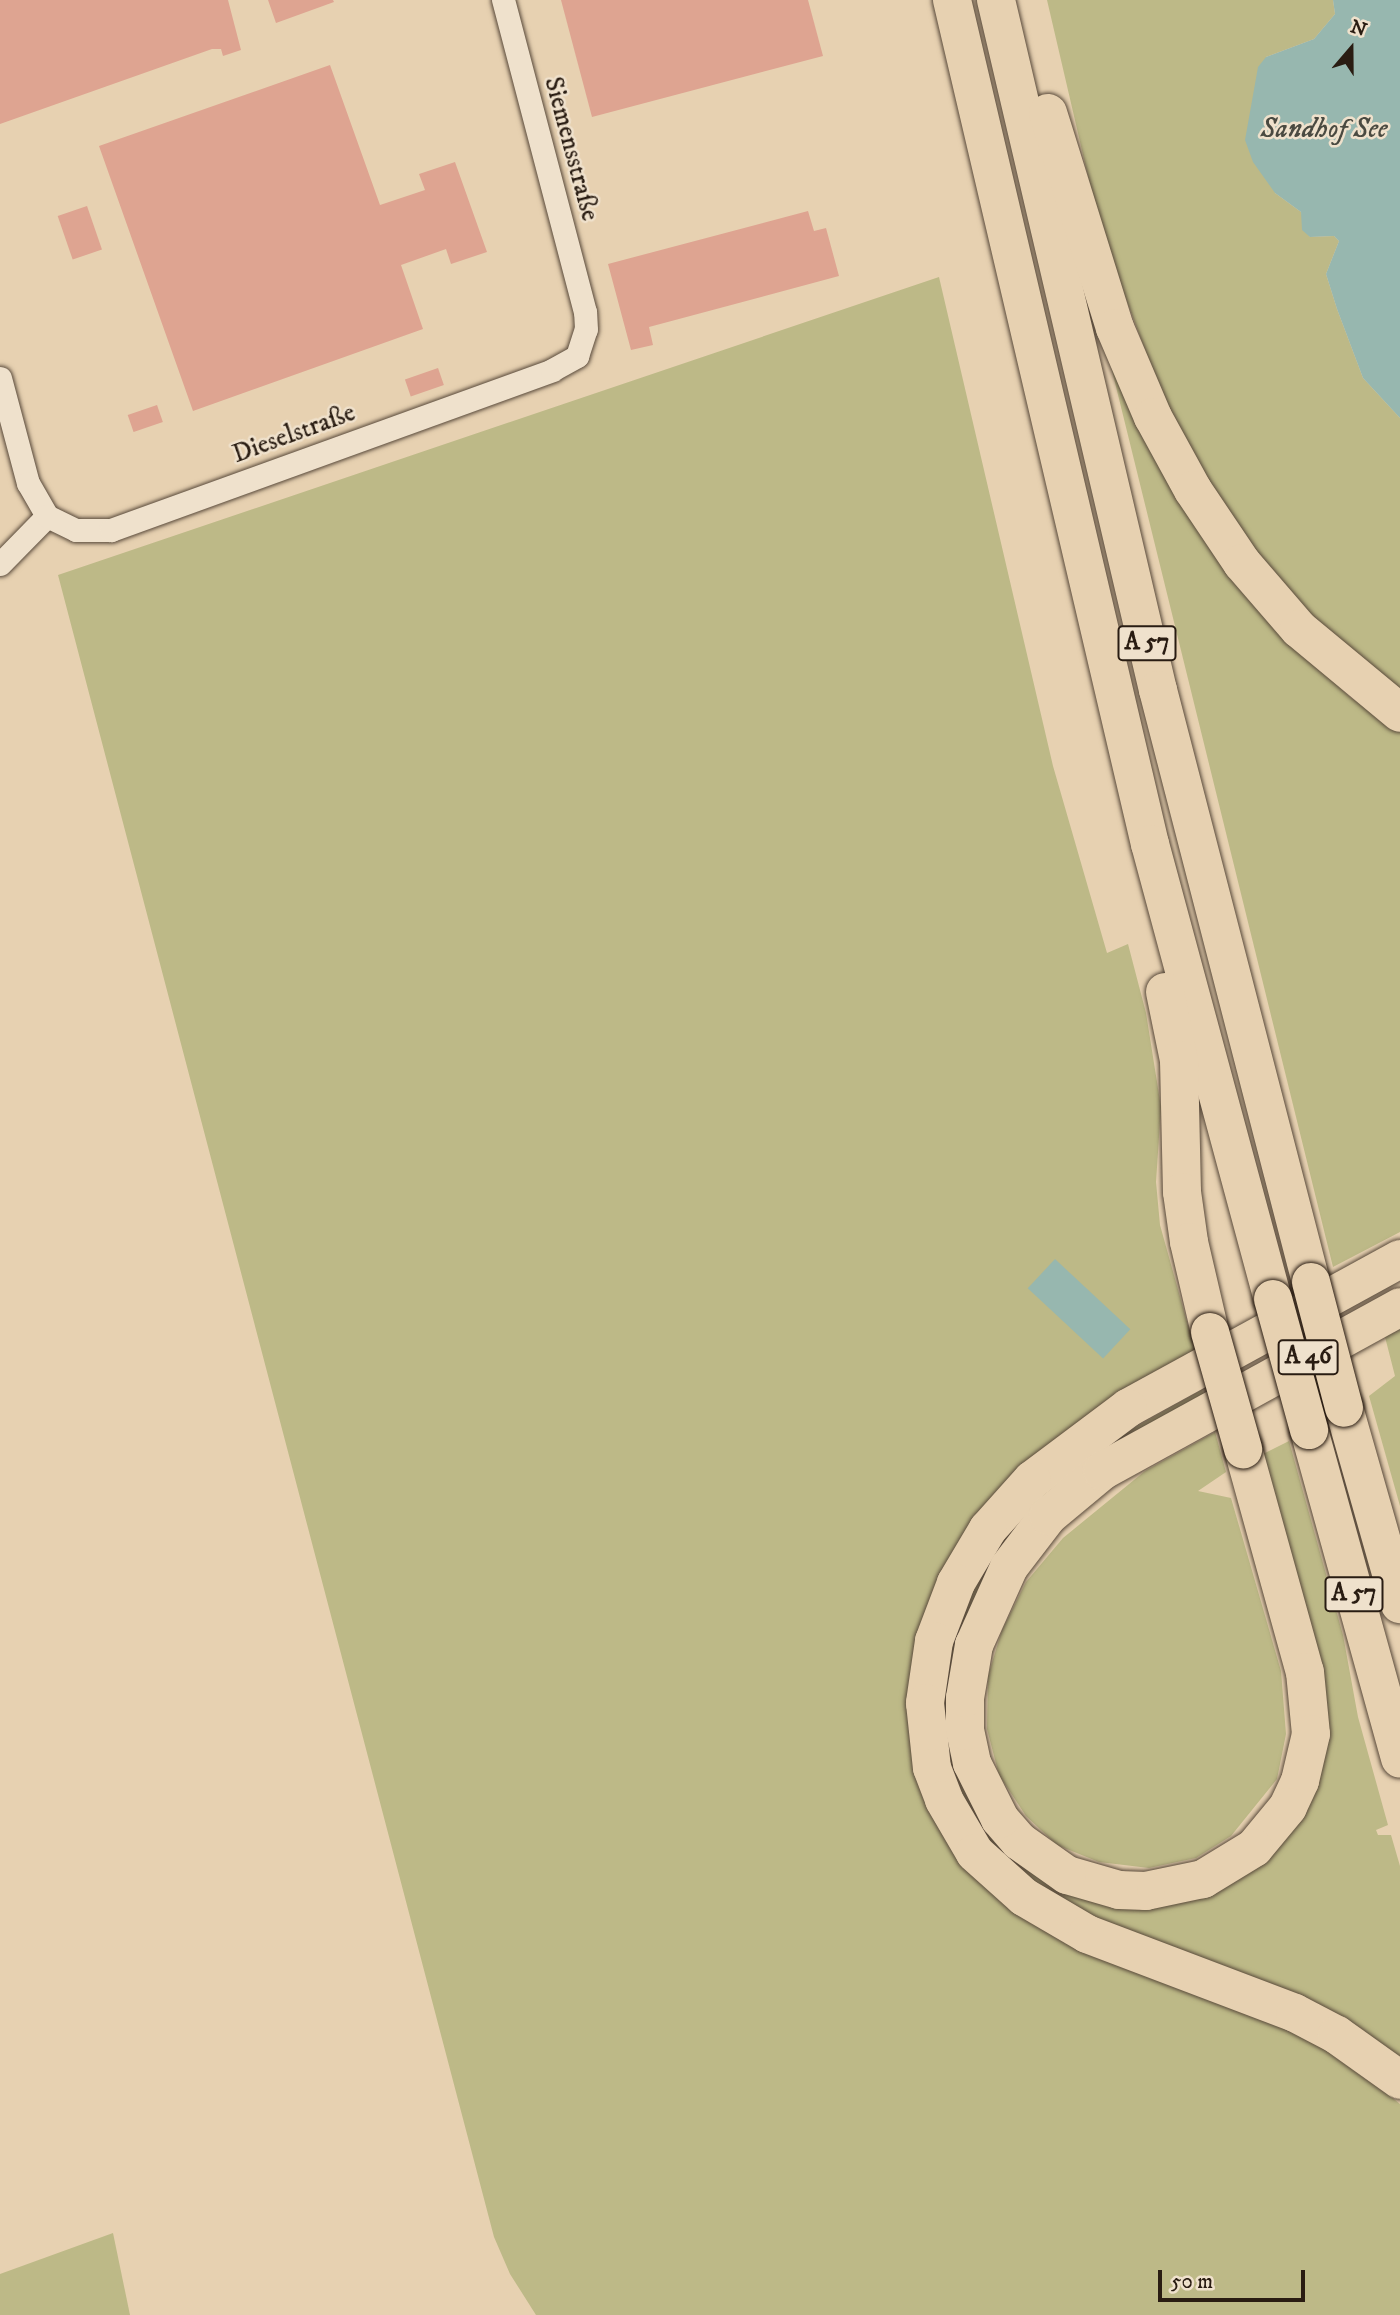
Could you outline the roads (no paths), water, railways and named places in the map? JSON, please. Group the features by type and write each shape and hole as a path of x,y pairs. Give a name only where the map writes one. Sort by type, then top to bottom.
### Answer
{"highway":[{"name":"A 57","path":"952,0 1150,844 1400,1759"},
{"name":"A 57","path":"998,0 1158,691 1311,1282 1400,1604"},
{"path":"998,0 1021,31 1037,65 1075,208 1115,328 1153,417 1193,490 1242,562 1299,629 1400,713"},
{"name":"A 46","path":"1150,844 1155,944 1179,1060 1182,1192 1189,1242 1210,1332 1243,1449 1305,1672 1311,1706 1307,1757 1288,1807 1254,1848 1203,1879 1146,1891 1119,1890 1067,1875 1018,1841 985,1793 972,1763 965,1720 967,1672 974,1645 1009,1567 1027,1540 1064,1501 1134,1452 1400,1307"},
{"path":"1400,1259 1128,1408 1032,1480 988,1529 956,1583 934,1642 925,1703 932,1768 944,1800 975,1853 1016,1890 1087,1934 1295,2013 1337,2035 1400,2080"}],"street":[{"name":"Siemensstraße","path":"503,0 585,312"},
{"name":"Dieselstraße","path":"47,516 76,530 111,530 552,370 577,356 584,344 585,312"},
{"path":"0,378 28,483 47,516 0,564"}],"water":[{"name":"Sandhof See","path":"1333,0 1400,0 1400,418 1363,378 1337,309 1326,274 1339,241 1334,236 1310,237 1302,230 1301,212 1275,193 1253,162 1245,140 1258,67 1266,57 1314,39 1335,14"},
{"path":"1055,1259 1130,1329 1103,1358 1028,1288"}]}
